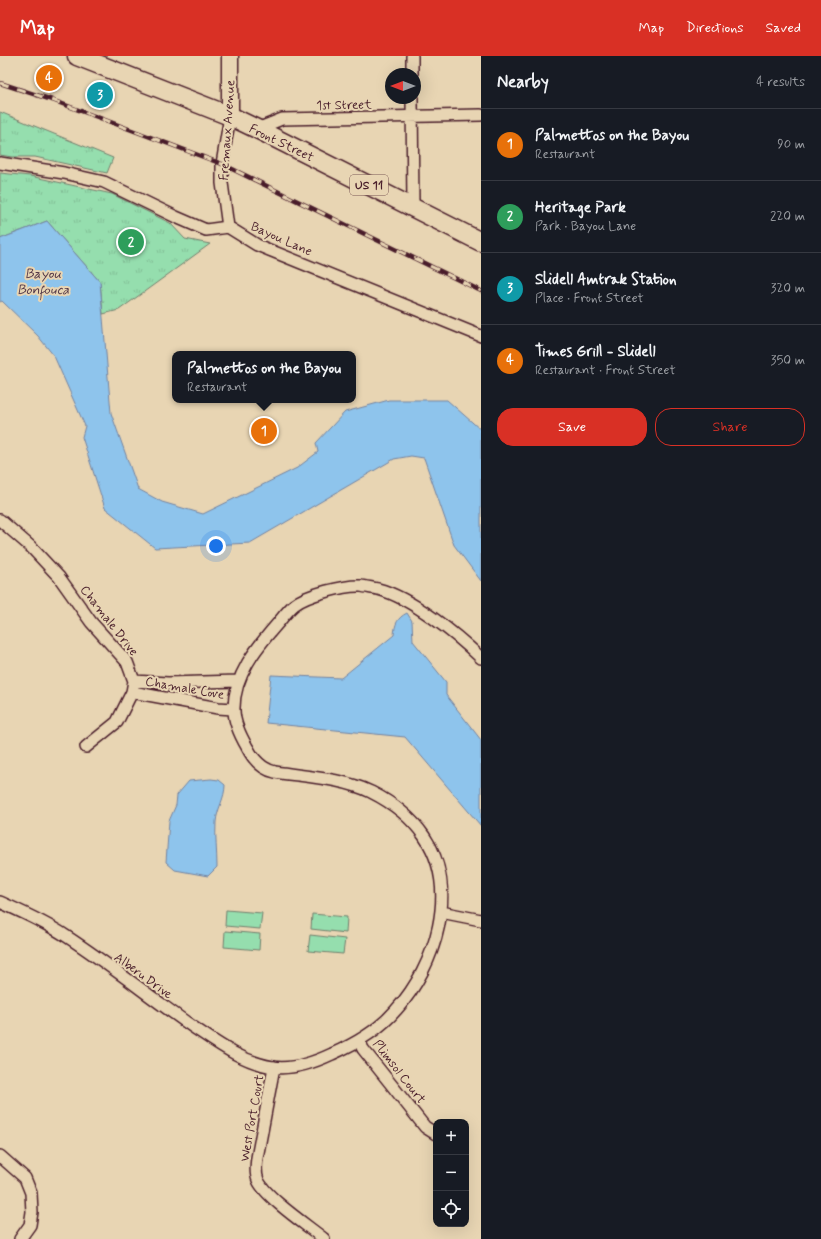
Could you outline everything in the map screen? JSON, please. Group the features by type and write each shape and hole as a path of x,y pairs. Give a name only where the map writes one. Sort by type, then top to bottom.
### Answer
{"main road":[{"name":"Front Street","path":"77,56 257,128 481,242"},
{"name":"Fremaux Avenue","path":"230,56 230,116"}],"street":[{"path":"412,56 412,68"},
{"path":"412,104 413,207"},
{"name":"1st Street","path":"257,128 282,119 481,115"},
{"name":"Fremaux Avenue","path":"228,227 222,177 230,116"},
{"path":"0,163 64,173 104,182 206,230 228,227"},
{"name":"Bayou Lane","path":"228,227 257,245 481,336"},
{"name":"Chamale Drive","path":"0,520 31,548 59,577 91,622 127,662 133,687"},
{"name":"Alberu Drive","path":"0,902 29,915 65,935 179,1017 232,1052 246,1059 274,1067 289,1067 325,1057 359,1041 385,1022 397,1010 412,989 431,952 436,939 441,912 442,894 436,861 424,836 406,816 395,807 372,793 348,784 328,779 274,772 257,763 239,733 234,709 238,681 246,665 265,638 294,604 311,596 335,589 359,586 380,590 405,600 424,612 481,658"},
{"name":"Chamale Cove","path":"133,687 168,683 238,681"},
{"path":"86,747 117,722 133,687"},
{"name":"Chamale Cove","path":"133,687 218,708 234,709"},
{"path":"441,912 481,920"},
{"name":"Plimsol Court","path":"359,1041 426,1127 433,1132"},
{"name":"West Port Court","path":"274,1067 257,1158 257,1178 261,1187 272,1198 324,1239"},
{"path":"0,1156 25,1178 31,1193 32,1212 30,1225 20,1239"}],"green space":[{"path":"0,112 113,158 107,173 35,157 12,157 0,155"},
{"path":"0,173 30,176 112,194 170,223 185,239 210,244 119,310 103,314 100,282 47,221 0,239"},
{"path":"226,910 262,913 260,929 225,926"},
{"path":"312,914 347,917 346,933 311,929"},
{"path":"225,931 260,934 259,950 224,947"},
{"path":"310,935 345,939 343,954 308,951"}],"water":[{"name":"Bayou Bonfouca","path":"47,221 100,282 111,413 138,489 162,502 203,514 297,468 318,452 316,443 345,412 389,400 447,400 481,430 481,581 454,545 424,458 411,456 394,459 250,543 155,548 105,508 82,437 85,426 54,356 38,336 2,301 0,302 0,239"},
{"path":"407,613 412,621 413,641 446,682 446,695 481,740 481,826 405,737 266,723 271,675 341,678 394,635 397,622"},
{"path":"211,779 219,780 225,785 216,822 217,867 208,876 175,870 166,862 169,821 176,805 177,795 189,781"}],"railway":[{"path":"0,83 52,100 222,164 481,291"}],"place":[{"name":"Times Grill - Slidell","path":"49,78"},
{"name":"Slidell Amtrak Station","path":"100,95"},
{"name":"Heritage Park","path":"131,242"},
{"name":"Palmettos on the Bayou","path":"264,431"}]}
